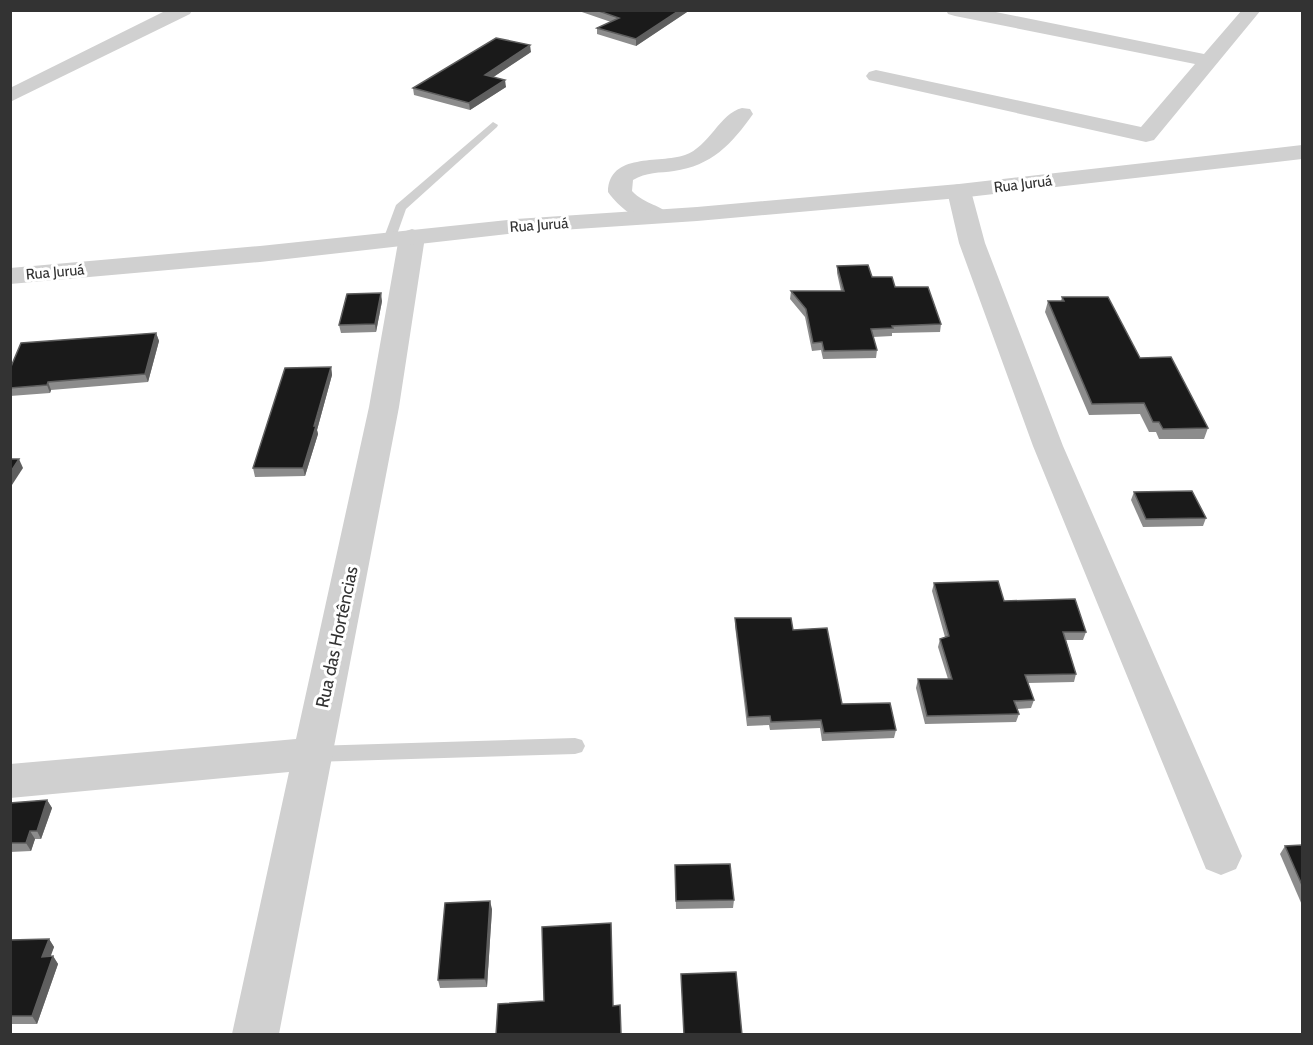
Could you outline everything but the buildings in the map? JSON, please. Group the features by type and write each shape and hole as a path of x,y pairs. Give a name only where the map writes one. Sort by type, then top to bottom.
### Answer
{"street":[{"path":"10,96 183,10"},
{"path":"955,10 1209,61"},
{"path":"876,76 1146,135 1252,10"},
{"path":"658,216 632,206 620,192 620,181 633,171 687,161 704,154 742,114"},
{"name":"Rua Juruá","path":"10,276 260,254 516,226 959,191 1302,152"},
{"path":"959,191 972,243 1048,446 1221,856"},
{"name":"Rua das Hortências","path":"255,1035 384,407 400,239"},
{"path":"10,781 312,754"}],"lane":[{"path":"400,239 400,208 492,125"},
{"path":"312,754 575,746"}]}
